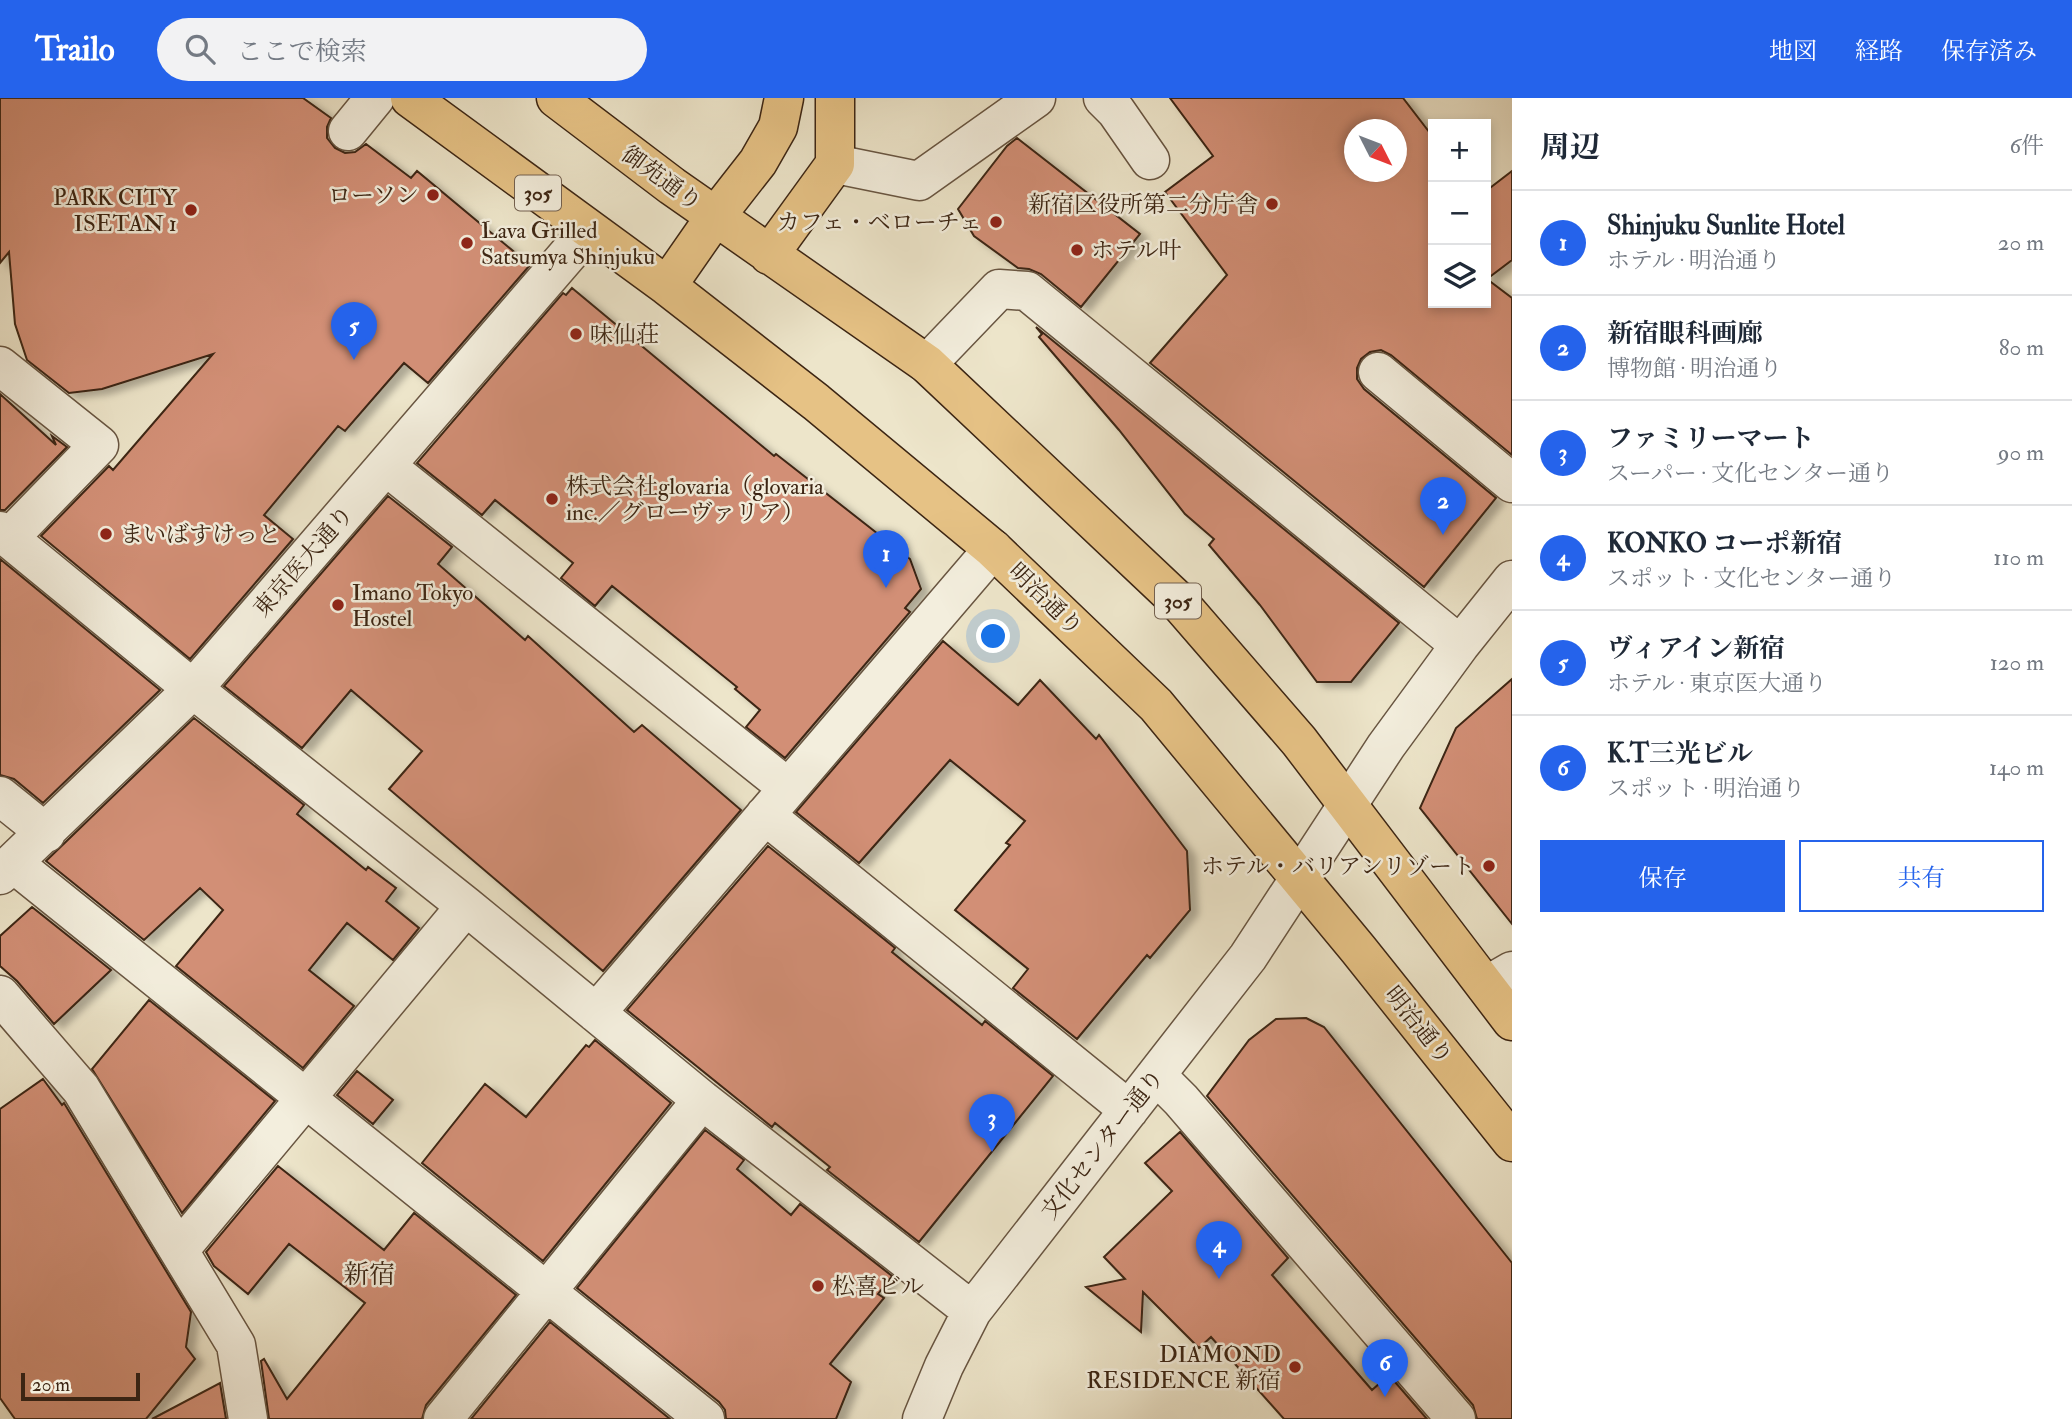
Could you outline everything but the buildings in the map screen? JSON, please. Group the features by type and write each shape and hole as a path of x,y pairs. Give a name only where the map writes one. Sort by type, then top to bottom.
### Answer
{"main road":[{"name":"305","path":"410,98 667,286"},
{"name":"御苑通り","path":"556,98 647,169 769,255"},
{"path":"667,286 715,217 758,162 778,127 784,98"},
{"path":"769,255 835,164 835,98"},
{"name":"305","path":"769,255 927,363 1176,599 1299,741 1347,804 1499,978 1512,1021"},
{"name":"明治通り","path":"667,286 816,402 993,548 1156,705 1358,949 1512,1142"}],"street":[{"path":"348,131 375,98"},
{"path":"835,164 919,181 1036,98"},
{"path":"1103,98 1116,111 1150,160"},
{"name":"東京医大通り","path":"6,869 193,689 589,230"},
{"path":"927,363 999,289 1027,291 1460,645"},
{"path":"0,366 99,445 5,535 702,1100 972,1311"},
{"path":"1378,372 1512,483"},
{"path":"386,466 777,802 1129,1110"},
{"path":"596,1013 993,548"},
{"name":"文化センター通り","path":"922,1419 944,1366 972,1311 1248,957 1347,804 1460,645 1512,580"},
{"path":"0,796 46,833"},
{"path":"6,869 307,1097 705,1419"},
{"path":"180,1249 466,906"},
{"path":"0,995 81,1089 180,1249 236,1345 248,1419"},
{"path":"1156,1075 1181,1100 1456,1419"},
{"path":"443,1419 702,1100"}],"place":[{"name":"ローソン","path":"433,195"},
{"name":"新宿区役所第二分庁舎","path":"1272,204"},
{"name":"PARK CITY ISETAN 1","path":"191,210"},
{"name":"カフェ・ベローチェ","path":"996,222"},
{"name":"Lava Grilled Satsumya Shinjuku","path":"467,243"},
{"name":"ホテル叶","path":"1077,250"},
{"name":"味仙荘","path":"576,334"},
{"name":"ヴィアイン新宿","path":"354,360"},
{"name":"株式会社glovaria（glovaria inc.／グローヴァリア）","path":"552,499"},
{"name":"まいばすけっと","path":"106,534"},
{"name":"新宿眼科画廊","path":"1443,535"},
{"name":"Shinjuku Sunlite Hotel","path":"886,588"},
{"name":"Imano Tokyo Hostel","path":"338,605"},
{"name":"ホテル・バリアンリゾート","path":"1489,866"},
{"name":"ファミリーマート","path":"992,1152"},
{"name":"KONKO コーポ新宿","path":"1219,1279"},
{"name":"松喜ビル","path":"818,1286"},
{"name":"DIAMOND RESIDENCE 新宿","path":"1295,1367"},
{"name":"K.T三光ビル","path":"1385,1397"}],"district":[{"name":"新宿","path":"369,1274"}]}
